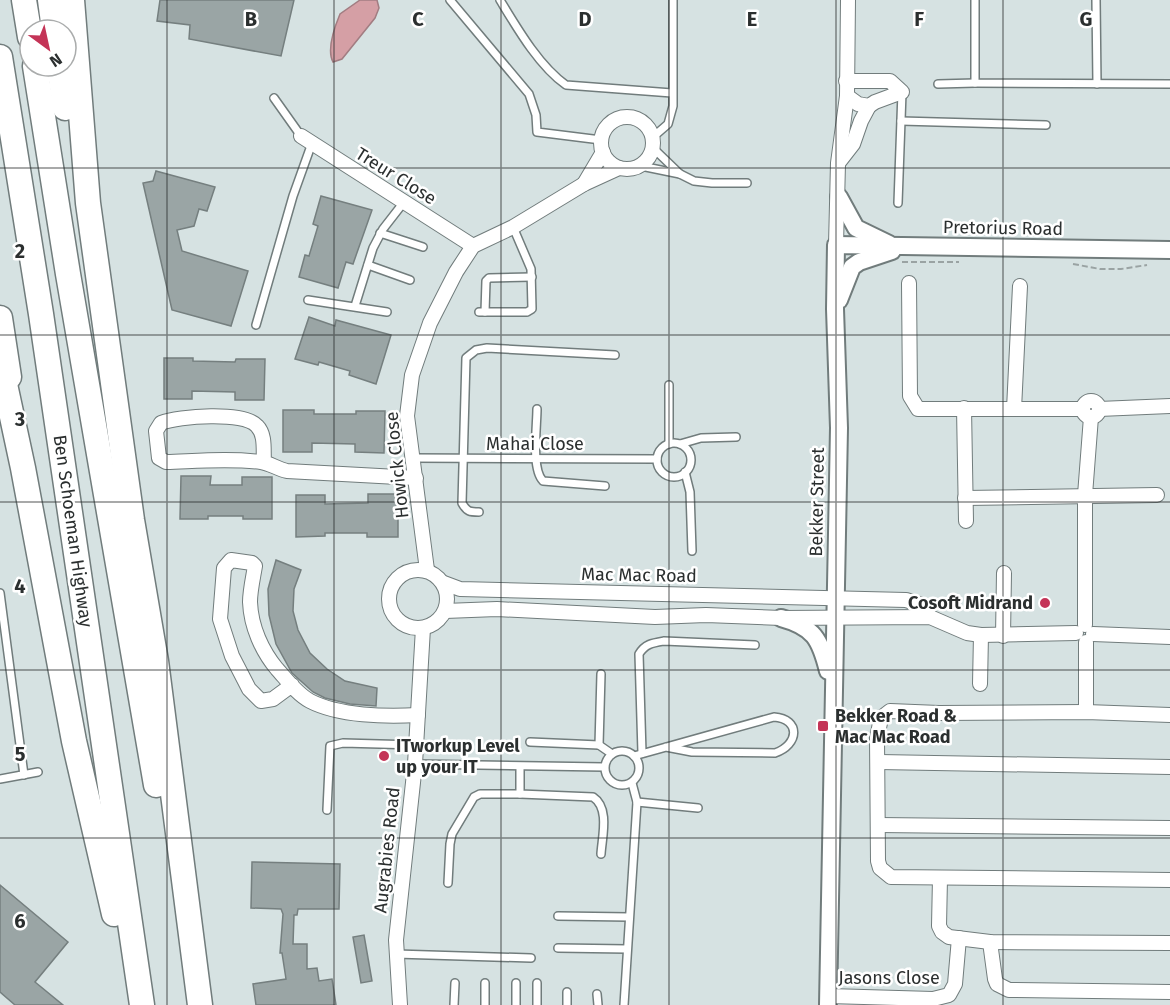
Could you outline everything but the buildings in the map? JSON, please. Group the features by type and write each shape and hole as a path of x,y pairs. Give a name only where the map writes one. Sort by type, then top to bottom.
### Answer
{"highway":[{"path":"24,0 27,18"},
{"path":"50,0 52,18"},
{"path":"72,0 88,203 132,520"},
{"name":"Ben Schoeman Highway","path":"0,57 41,314 142,1005"},
{"name":"Ben Schoeman Highway","path":"37,78 90,402 195,1005"},
{"path":"61,78 81,218 156,661 200,1005"},
{"path":"0,318 23,468"},
{"path":"0,361 23,468 74,741 136,1005"}],"street":[{"name":"Bekker Street","path":"829,1001 839,428 835,309 836,245 839,197 838,163 847,96 848,0"},
{"path":"838,163 853,144 869,106 902,92 890,81 846,81"},
{"path":"847,96 858,104 869,106"},
{"path":"584,184 602,146 606,128 615,120 626,117 638,119 648,126 653,143 649,158 641,166 630,169 619,168 610,163 602,146"},
{"name":"Treur Close","path":"306,140 473,246"},
{"path":"473,246 513,227 584,184 619,168"},
{"path":"839,197 856,228 900,246"},
{"name":"Pretorius Road","path":"836,245 1170,250"},
{"name":"Howick Close","path":"427,570 407,416 412,375 430,323 456,272 473,246"},
{"path":"835,309 852,267 900,246"},
{"path":"909,283 910,396 918,409 1091,412 1170,406"},
{"path":"1014,409 1020,286"},
{"path":"964,408 966,521"},
{"path":"1086,712 1085,495 1091,412"},
{"path":"264,462 262,433 257,426 245,420 225,417 179,418 161,423 156,431 159,458 166,462 233,460 264,462 287,471 416,478"},
{"path":"965,498 1157,495"},
{"path":"292,685 273,699 261,701 249,689 232,656 220,619 224,568 231,560 252,563 255,566 250,602 264,652 292,685 309,700 356,713 389,716 418,715"},
{"path":"410,570 427,570 438,576 444,583 448,602 440,619 432,625 413,628 396,619 388,601 390,591 394,582 401,575 410,570"},
{"path":"1003,636 1004,573"},
{"name":"Mac Mac Road","path":"444,583 460,589 906,600 922,605 930,617"},
{"path":"655,617 656,594"},
{"path":"445,611 497,609 655,617 706,615 781,618 930,617 967,633 981,635 1085,633 1170,638"},
{"path":"781,618 798,623 815,636 822,650 833,690"},
{"name":"Augrabies Road","path":"400,1005 396,940 415,764 423,628"},
{"path":"980,684 981,635"},
{"path":"1170,715 890,711 883,715 879,724 878,825 878,861 883,872 895,878 1170,880"},
{"path":"879,762 1170,767"},
{"path":"878,825 1170,828"},
{"path":"940,878 939,926 946,936 990,942 1170,943"},
{"name":"Jasons Close","path":"829,1001 933,999 949,995 955,984 959,938"},
{"path":"990,942 995,979 998,984 1009,990 1170,992"}],"lane":[{"path":"450,0 529,94 536,115 537,132 602,146"},
{"path":"500,0 542,63 566,85 672,93"},
{"path":"673,0 673,106 668,124 653,143 680,174"},
{"path":"975,0 975,83"},
{"path":"1096,0 1097,84"},
{"path":"938,84 1170,84"},
{"path":"898,203 902,92"},
{"path":"255,325 293,196 306,140 274,98"},
{"path":"901,121 1046,125"},
{"path":"641,166 680,174 694,181 747,183"},
{"path":"355,306 380,233 404,202"},
{"path":"513,227 532,277 532,309 530,311 482,312 486,281 489,278 532,277"},
{"path":"380,233 423,247"},
{"path":"368,265 410,280"},
{"path":"308,300 387,312"},
{"path":"479,512 469,512 462,503 466,358 476,350 487,348 615,355"},
{"path":"669,386 669,444"},
{"path":"537,409 536,459 539,476 543,481 605,486"},
{"path":"686,472 673,477 661,472 657,459 661,450 669,444 680,444 701,438 736,437"},
{"path":"680,444 686,448 691,460 686,472 690,492 692,551"},
{"name":"Mahai Close","path":"414,458 657,459"},
{"path":"0,593 24,775"},
{"path":"666,747 692,752 775,753 785,750 792,742 794,733 789,722 782,717 774,717 638,754 620,751 607,759 604,767 605,775 616,785 624,786 632,783 640,770 638,754 639,654 644,647 651,643 664,641 755,645"},
{"path":"599,746 601,674"},
{"path":"327,810 330,746 343,742 416,745"},
{"path":"530,742 599,746 612,754"},
{"path":"415,764 604,767"},
{"path":"520,767 520,794"},
{"path":"0,779 38,772"},
{"path":"624,1005 637,802 632,783"},
{"path":"448,883 452,834 474,797 480,794 593,797 603,807 601,854"},
{"path":"637,802 698,808"},
{"path":"558,916 629,917"},
{"path":"558,948 627,949"},
{"path":"396,954 531,958"},
{"path":"454,1005 455,983"},
{"path":"485,983 485,1005"},
{"path":"516,983 516,1005"},
{"path":"537,983 537,1005"},
{"path":"567,992 567,1005"},
{"path":"597,994 598,1005"}],"shaded area":[{"path":"360,0 377,0 379,8 375,18 342,59 333,62 331,44 340,14"}],"place":[{"name":"Cosoft Midrand","path":"1045,603"},
{"name":"Bekker Road & Mac Mac Road","path":"823,726"},
{"name":"ITworkup Level up your IT","path":"384,756"}]}
